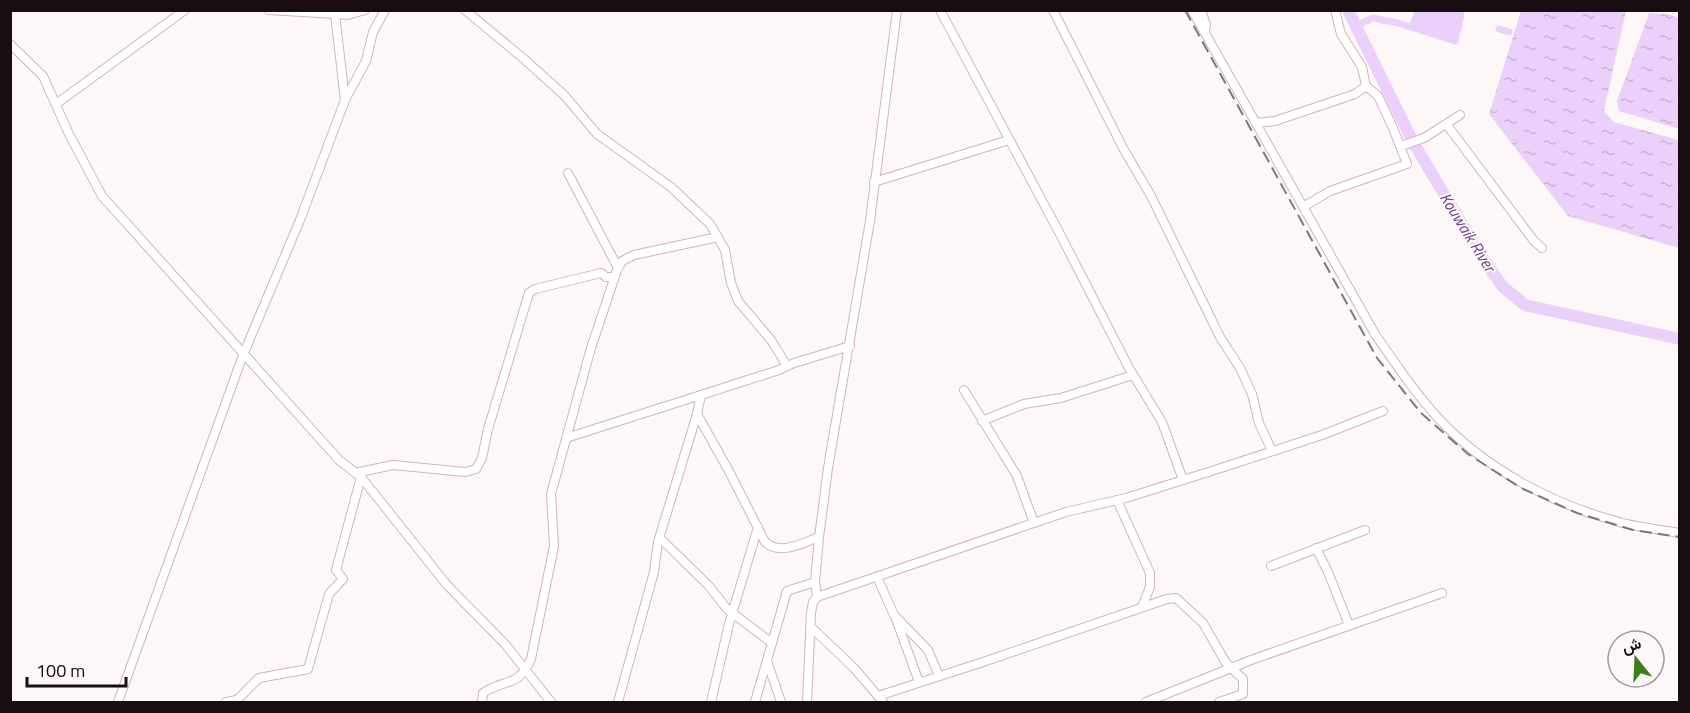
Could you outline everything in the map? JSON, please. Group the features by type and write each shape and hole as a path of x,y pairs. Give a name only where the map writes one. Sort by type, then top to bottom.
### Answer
{"street":[{"path":"56,104 185,10"},
{"path":"268,10 334,12 348,15 365,10"},
{"path":"117,702 243,355 300,220 345,100 366,61 373,32 385,10"},
{"path":"465,10 556,88 580,112 597,134 671,187 710,224 725,250 731,283 738,301 771,340 787,366"},
{"path":"817,597 819,537 837,410 850,346 897,10"},
{"path":"940,10 1133,375 1162,422 1183,480"},
{"path":"1053,10 1123,148 1151,196 1220,337 1240,368 1252,394 1259,423 1272,451"},
{"path":"1192,10 1375,334 1439,419 1461,440 1506,473 1551,498 1614,521 1680,533"},
{"path":"1201,10 1206,25 1205,32"},
{"path":"1303,207 1330,191 1407,164 1378,96 1366,86 1362,67 1341,34 1335,10"},
{"path":"334,12 345,100"},
{"path":"10,44 43,76 69,134 102,196 339,460 358,475 447,585 505,645 550,702"},
{"path":"1256,123 1275,121 1355,94 1366,86"},
{"path":"1401,146 1424,138 1460,115"},
{"path":"1447,125 1534,241 1542,248"},
{"path":"874,182 1009,140"},
{"path":"568,173 618,268"},
{"path":"483,702 483,693 492,687 513,681 525,672 536,642 554,546 551,494 591,348 618,268 622,261 634,255 718,237"},
{"path":"358,475 393,465 465,472 476,469 482,458 488,429 529,293 535,289 601,273 606,277 614,277"},
{"path":"566,438 850,346"},
{"path":"982,421 1024,404 1060,398 1133,375"},
{"path":"964,390 1017,476 1034,523"},
{"path":"618,702 653,578 660,538 701,395"},
{"path":"807,702 813,602 817,597 1066,512 1117,500 1272,451 1383,411"},
{"path":"697,414 765,542 775,549 783,549 819,537"},
{"path":"226,702 238,701 259,678 308,669 330,594 343,579 336,570 358,475"},
{"path":"1117,500 1150,573 1150,587 1142,607"},
{"path":"711,702 732,613 758,527"},
{"path":"1271,566 1365,530"},
{"path":"660,538 709,586 727,609 772,643"},
{"path":"1316,548 1349,626"},
{"path":"877,577 919,682"},
{"path":"755,702 787,591 816,582"},
{"path":"1146,702 1230,669 1443,593"},
{"path":"811,627 854,668 880,699 919,682 1142,607 1176,598 1203,623 1230,669 1243,679 1243,694 1219,702"},
{"path":"894,615 928,650 939,676"},
{"path":"767,660 781,702"}],"water":[{"path":"1521,11 1626,11 1604,111 1614,122 1679,140 1679,248 1568,216 1489,114"},
{"path":"1649,13 1669,14 1679,18 1679,129 1619,111 1617,101"}],"waterway":[{"name":"Kouwaik River","path":"1348,10 1413,142 1481,256 1503,287 1525,305 1680,339"},
{"path":"1355,26 1373,18 1398,23 1455,41 1456,36 1414,22 1416,17 1458,30 1459,25 1417,13 1417,10"},
{"path":"1429,10 1460,20 1461,15 1447,10"},
{"path":"1499,29 1509,32"}],"railway":[{"path":"1185,10 1377,358 1421,413 1468,454 1521,488 1577,513 1633,530 1680,537"}]}
